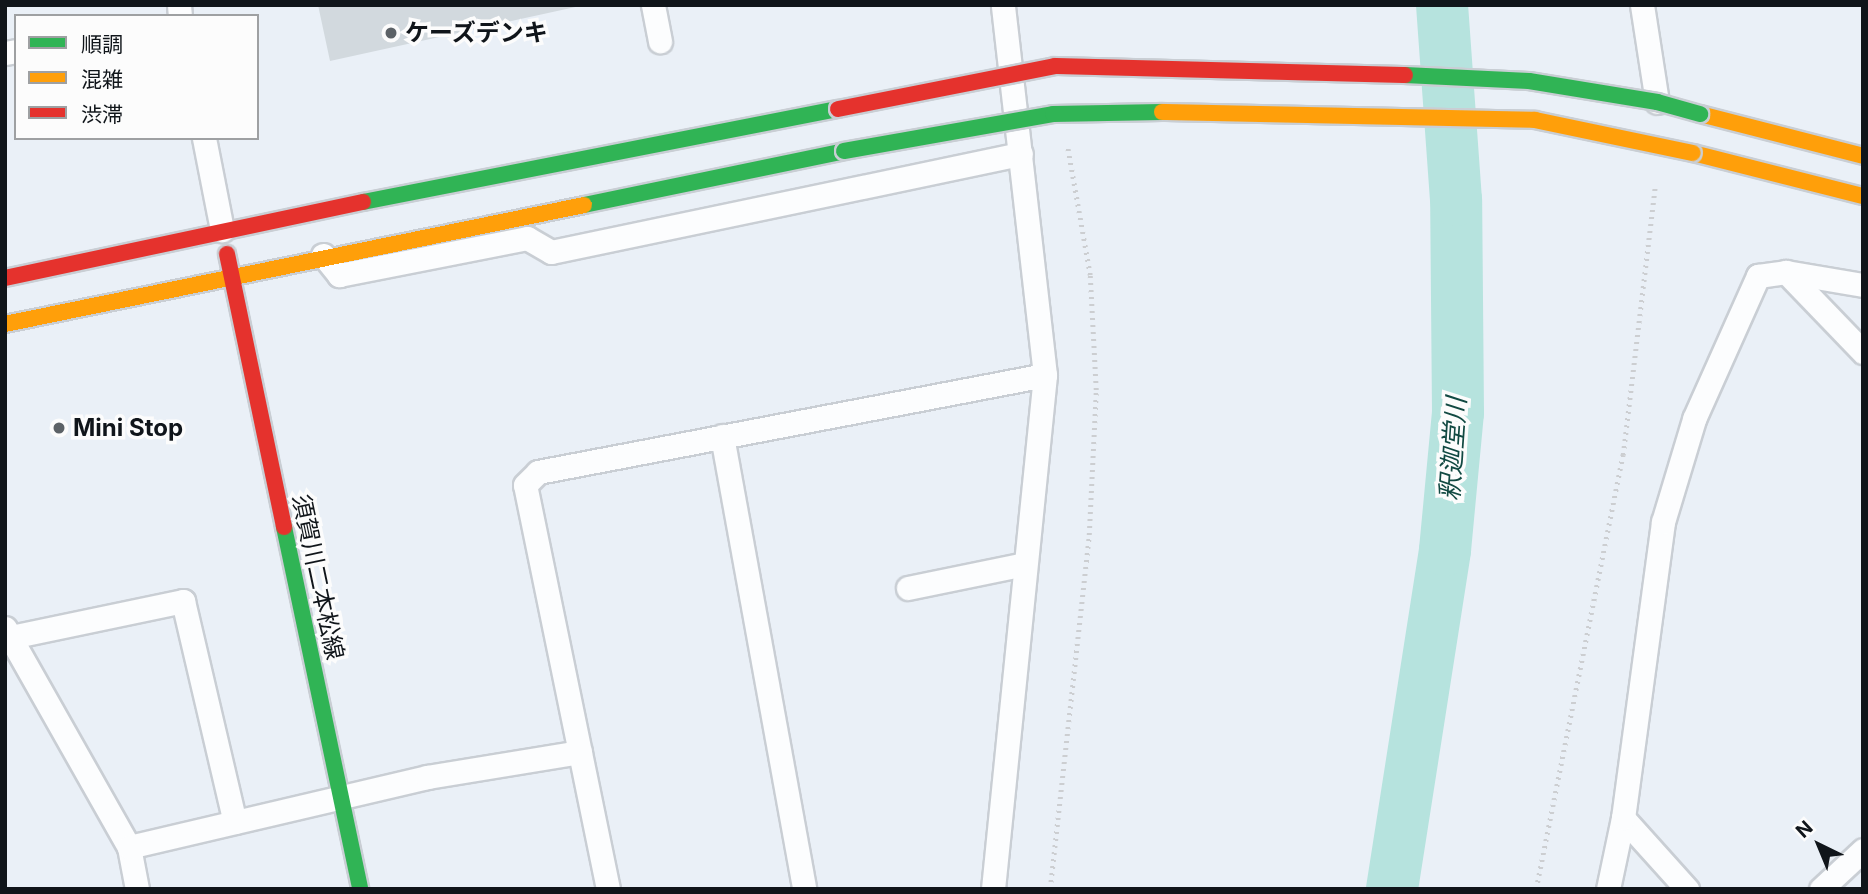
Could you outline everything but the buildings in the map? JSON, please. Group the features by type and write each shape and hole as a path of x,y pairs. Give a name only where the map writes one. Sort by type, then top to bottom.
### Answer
{"street":[{"path":"653,5 660,41"},
{"path":"993,889 1045,375 1003,5"},
{"path":"1642,5 1657,102"},
{"path":"5,278 66,265 226,249 838,109 1055,66 1335,71 1529,81 1657,102 1863,156"},
{"path":"10,325 231,276 325,246 367,246 844,151 1053,114 1228,111 1535,120 1693,153 1863,196"},
{"path":"204,140 226,249"},
{"path":"325,246 339,275 527,238 551,252 1021,154"},
{"name":"須賀川二本松線","path":"226,249 360,889"},
{"path":"66,265 96,279"},
{"path":"1786,272 1863,352"},
{"path":"1608,889 1623,818 1663,522 1694,419 1758,276 1786,272 1863,285"},
{"path":"608,889 525,485 538,471 1045,375"},
{"path":"722,436 804,889"},
{"path":"908,588 1025,564"},
{"path":"137,889 129,847 8,632 183,601 235,822"},
{"path":"129,847 342,796 580,752"},
{"path":"1623,818 1687,889"},
{"path":"1821,889 1863,850"}],"path":[{"path":"1050,889 1089,535 1096,390 1090,275 1066,141"},
{"path":"1536,889 1623,455 1655,187"}],"waterway":[{"name":"釈迦堂川","path":"1392,889 1445,550 1458,413 1456,200 1442,5"}],"traffic: fast":[{"path":"1405,75 1529,81 1657,102 1700,114"},
{"path":"363,202 838,109"},
{"path":"844,151 1053,114 1162,112"},
{"path":"584,205 844,151"},
{"path":"284,527 360,889"}],"traffic: slow":[{"path":"1162,112 1535,120 1693,153"},
{"path":"1700,114 1863,156"},
{"path":"1693,153 1863,196"},
{"path":"5,324 584,205"}],"traffic: jam":[{"path":"838,109 1055,66 1405,75"},
{"path":"5,278 363,202"},
{"path":"227,254 284,527"}],"place":[{"name":"ケーズデンキ","path":"391,33"},
{"name":"Mini Stop","path":"59,428"}]}
